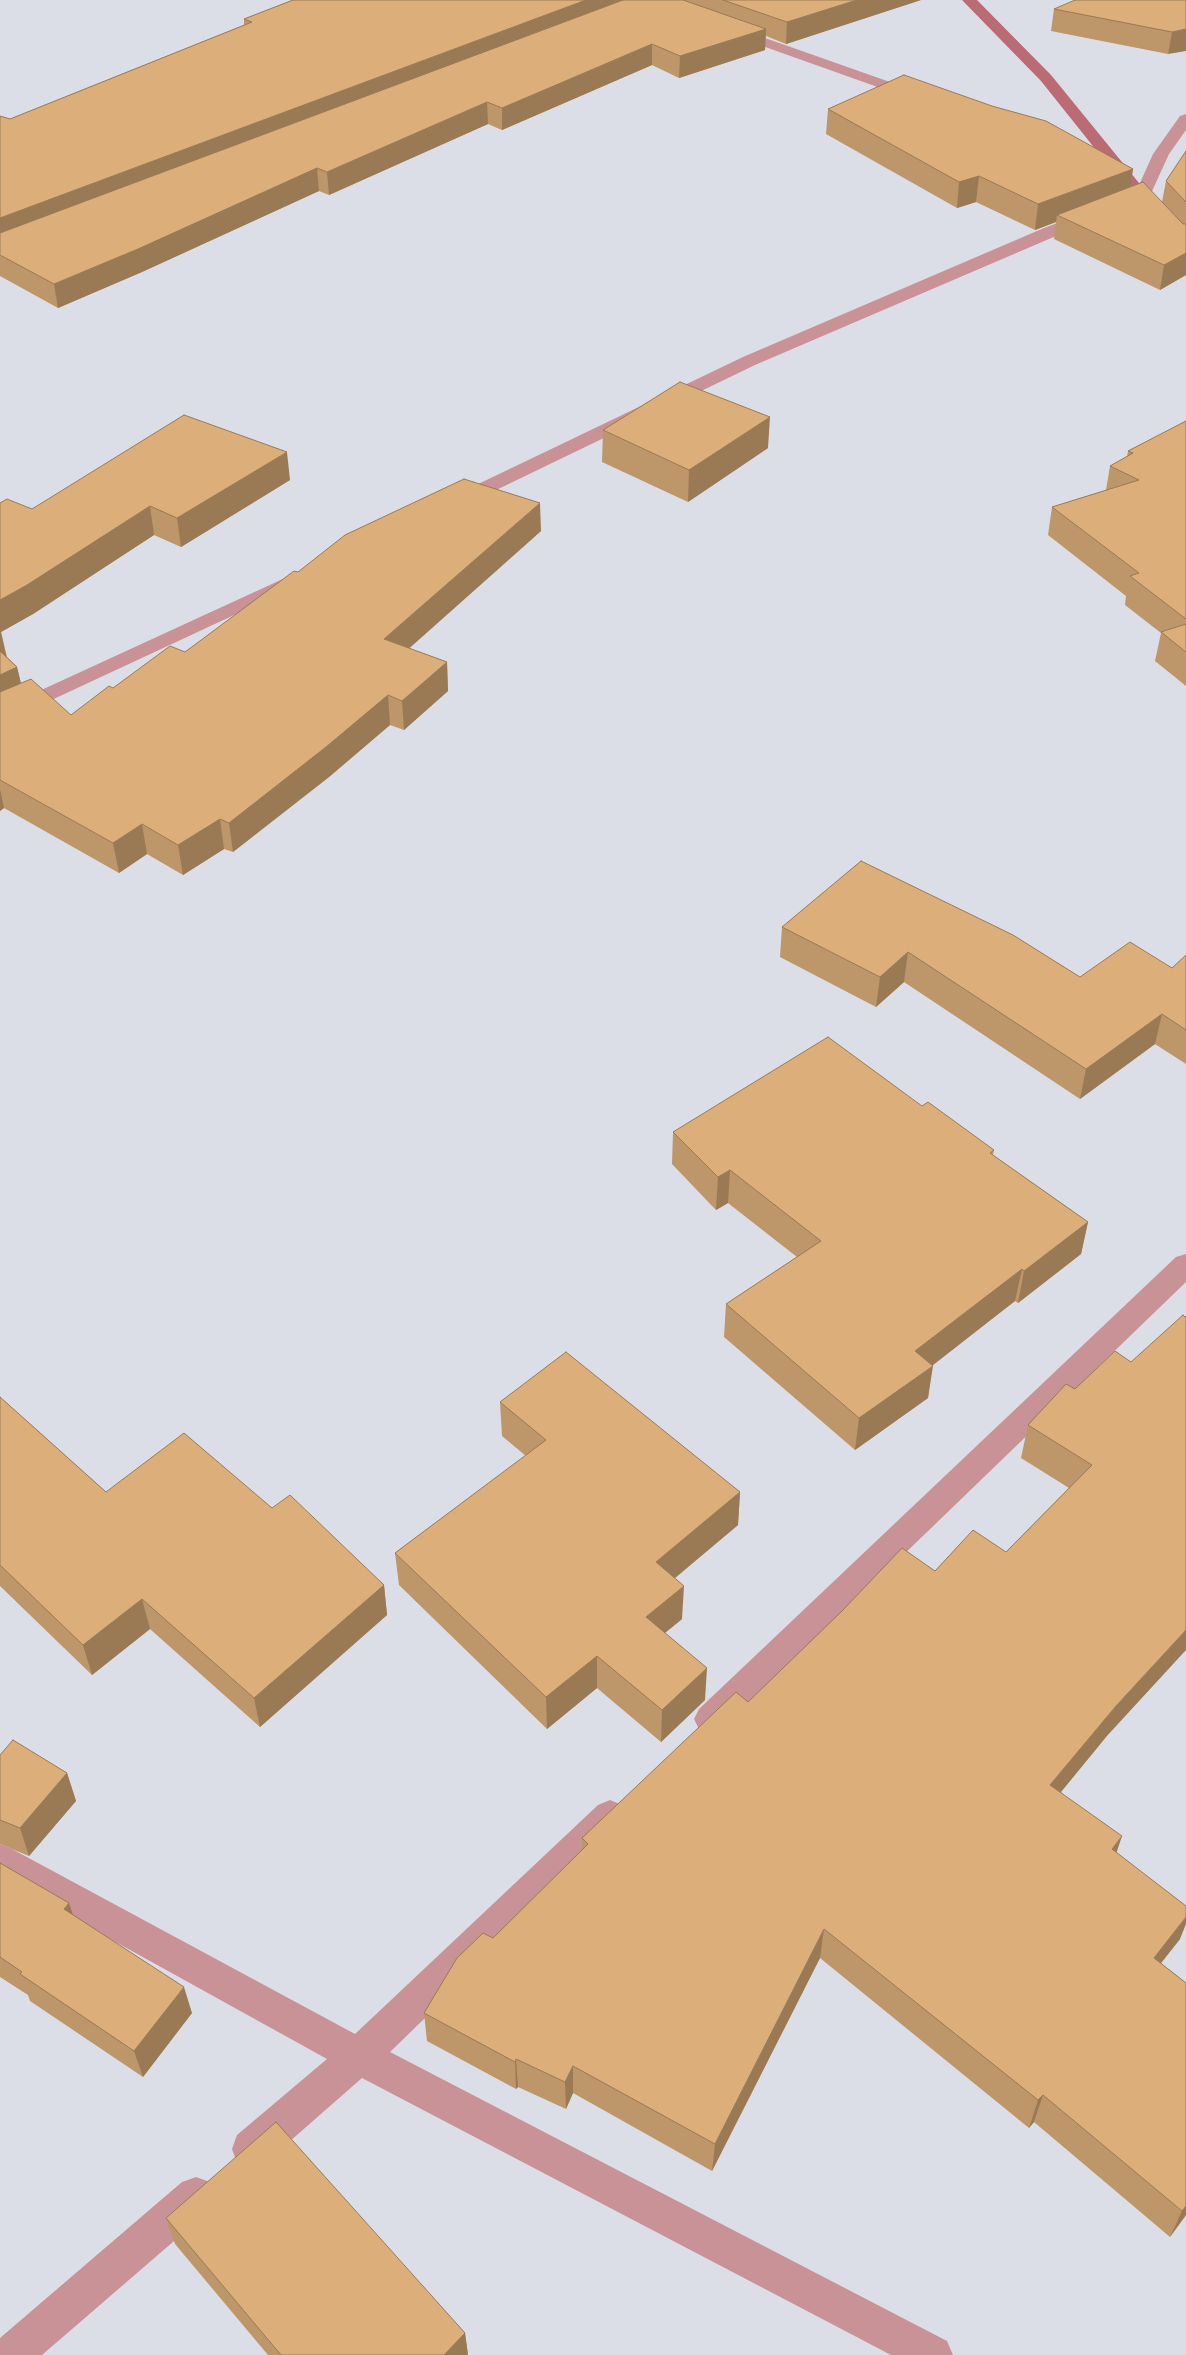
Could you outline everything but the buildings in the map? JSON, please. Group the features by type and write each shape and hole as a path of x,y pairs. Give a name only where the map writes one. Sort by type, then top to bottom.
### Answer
{"main road":[{"path":"969,0 1046,78 1142,197 1186,243"}],"street":[{"path":"718,25 931,102"},
{"path":"438,510 749,361 1050,232 1142,197 1161,154 1186,119"},
{"path":"1085,151 1112,159"},
{"path":"0,717 314,570"},
{"path":"690,1740 1186,1265"},
{"path":"11,2355 359,2056 632,1794"},
{"path":"0,1860 359,2056 933,2355"}]}
